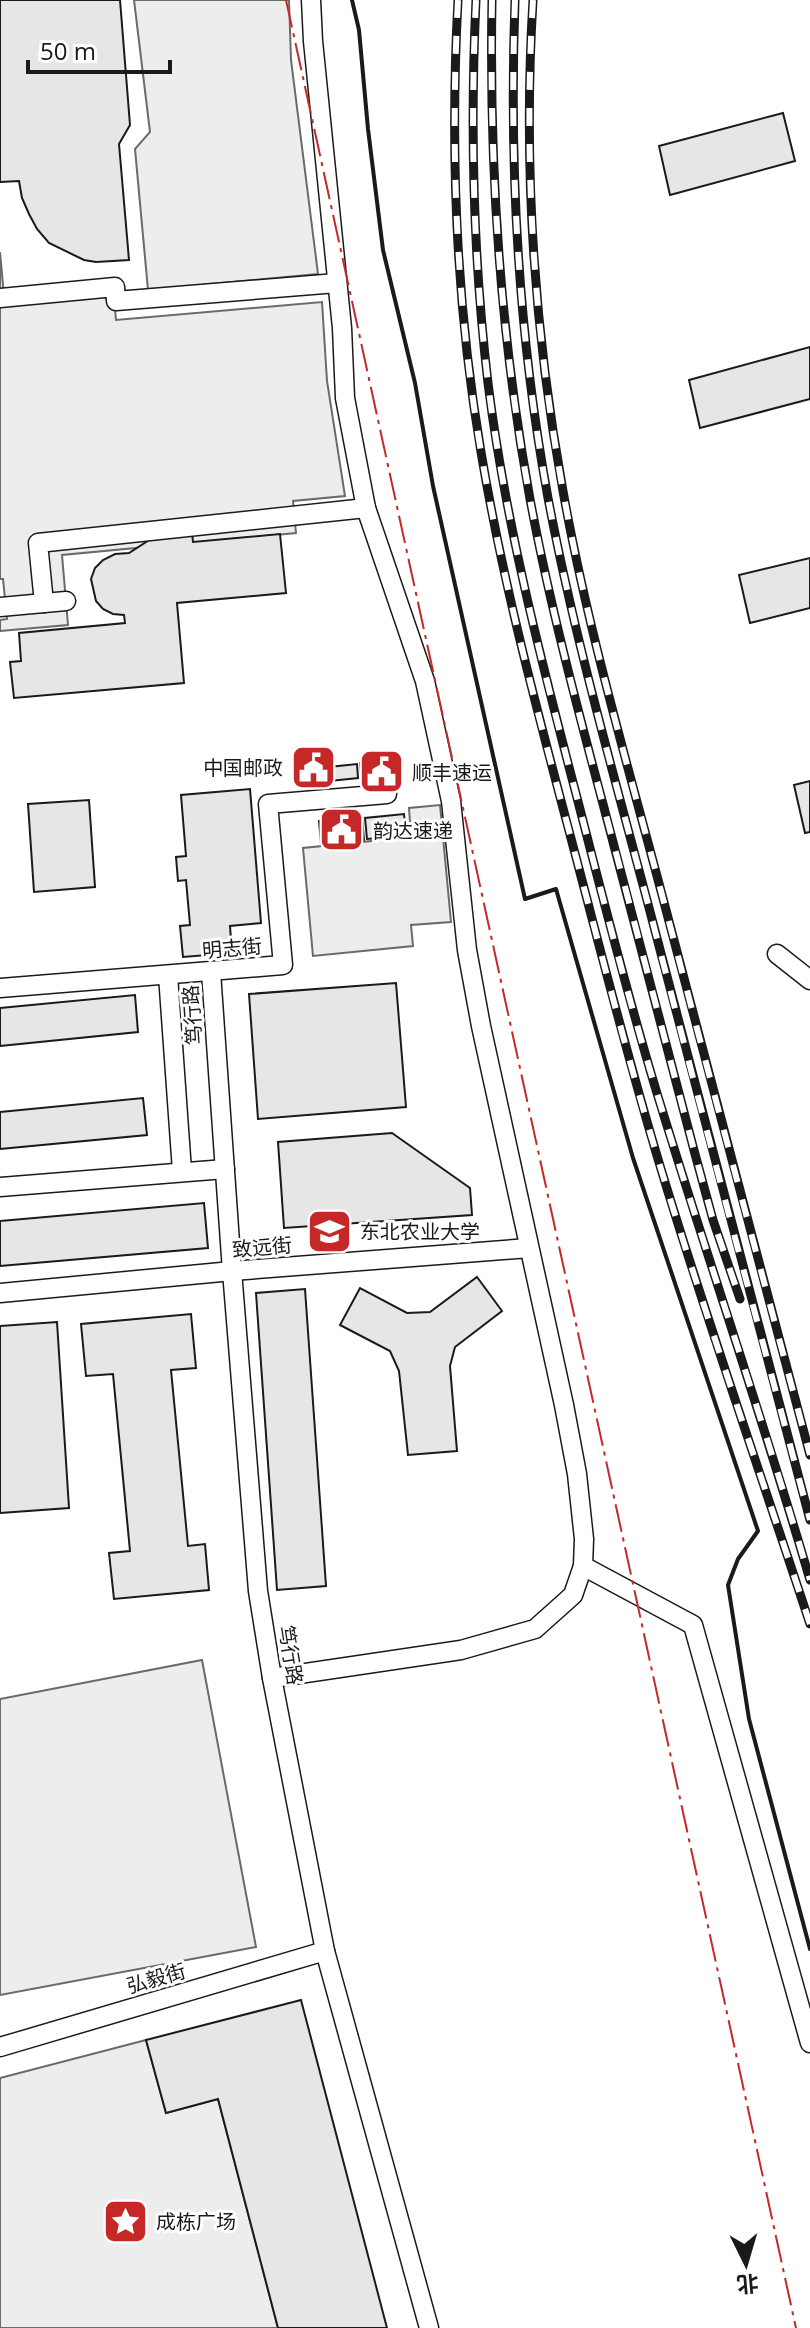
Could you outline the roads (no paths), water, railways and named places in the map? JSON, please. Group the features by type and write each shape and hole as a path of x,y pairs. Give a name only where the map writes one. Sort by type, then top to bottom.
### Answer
{"street":[{"path":"272,1678 461,1650 535,1629 573,1595 583,1566 584,1539 577,1474 467,950 451,801 425,681 366,508 345,398 311,0"},
{"path":"0,298 115,287 116,301 337,283"},
{"path":"44,603 38,543 94,528 366,508"},
{"path":"0,607 66,601"},
{"name":"明志街","path":"0,988 283,965 268,804 387,794"},
{"path":"777,954 810,980"},
{"name":"笃行路","path":"211,972 258,1591 325,1951 429,2328"},
{"path":"168,975 182,1171"},
{"path":"0,1187 225,1169"},
{"name":"致远街","path":"0,1293 529,1248"},
{"path":"583,1566 693,1625 810,2043"},
{"name":"弘毅街","path":"0,2047 325,1951"}],"railway":[{"path":"458,0 455,170 466,340 481,452 512,606 650,1131 810,1624"},
{"path":"476,0 473,144 479,288 495,435 514,537 549,689 634,1015 810,1580"},
{"path":"492,0 492,125 504,313 537,537 583,728 713,1220 740,1299"},
{"path":"515,0 513,125 518,250 529,374 548,498 597,711 810,1520"},
{"path":"533,0 529,123 533,247 545,369 563,491 608,692 810,1455"}],"place":[{"name":"中国邮政","path":"314,767"},
{"name":"顺丰速运","path":"381,772"},
{"name":"韵达速递","path":"342,830"},
{"name":"东北农业大学","path":"329,1231"},
{"name":"成栋广场","path":"125,2221"}]}
